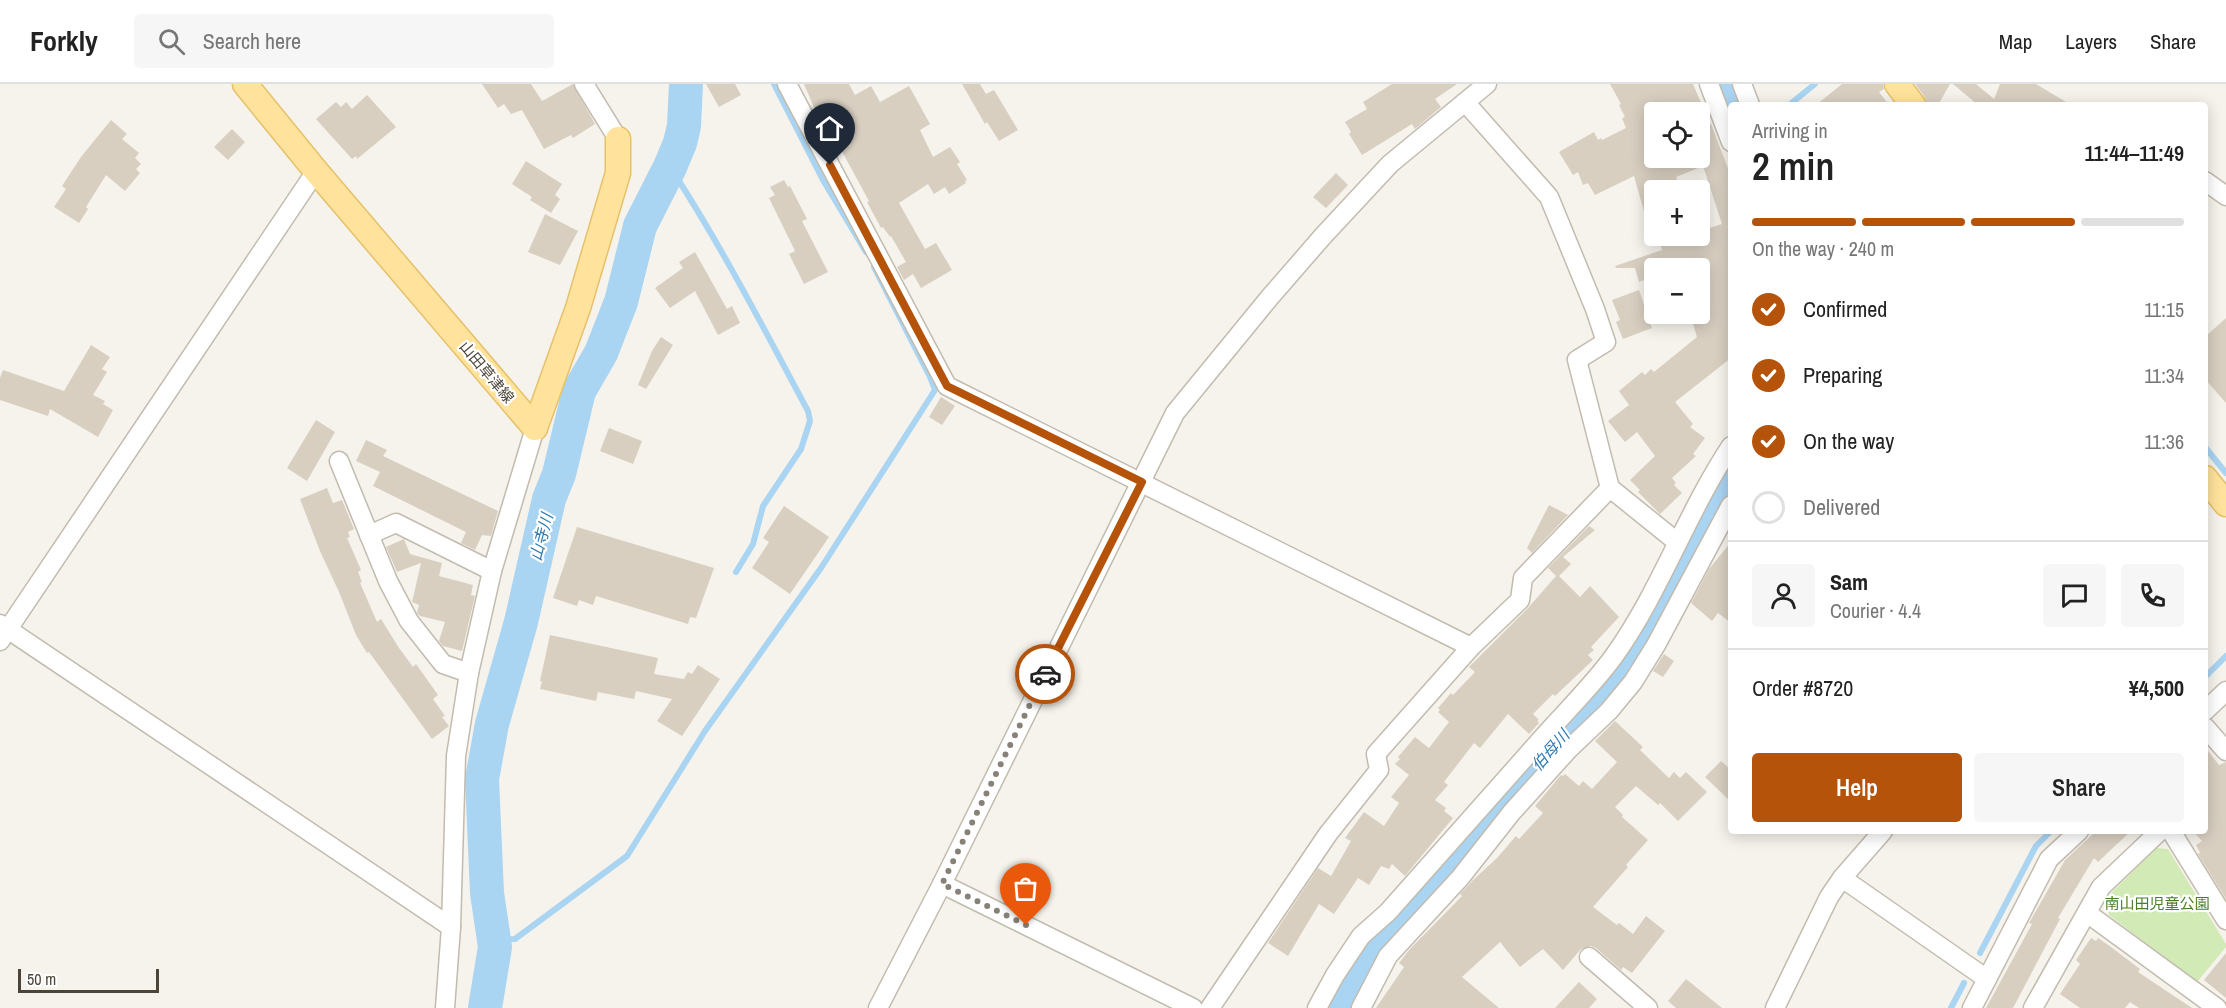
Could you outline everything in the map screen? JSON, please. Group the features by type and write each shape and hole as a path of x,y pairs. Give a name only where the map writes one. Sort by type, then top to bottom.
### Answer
{"main road":[{"path":"1897,84 1911,102"},
{"name":"山田草津線","path":"250,86 316,171 535,428"},
{"path":"535,428 578,308 618,173 618,140"},
{"path":"2208,482 2226,504"}],"street":[{"path":"584,84 618,140"},
{"path":"787,84 947,386 1471,647"},
{"path":"878,1008 1176,413 1270,297 1390,164 1487,84"},
{"path":"1709,84 1728,134"},
{"path":"1742,84 1749,102"},
{"path":"1465,102 1549,197 1595,309 1606,342 1577,360 1610,488 1677,542"},
{"path":"316,171 3,632 451,927"},
{"path":"2208,183 2226,196"},
{"path":"445,1008 451,927 456,756 469,672 492,571 535,428"},
{"path":"1317,1008 1360,936 1388,912 1594,682 1643,607 1716,468 1728,450"},
{"path":"339,461 388,581 410,621 443,664 469,672"},
{"path":"1210,1008 1328,834 1379,770 1376,754 1471,647 1520,600 1523,578 1610,488"},
{"path":"1361,1008 1388,956 1460,878 1512,812 1568,750 1610,711 1633,682 1656,645 1728,511"},
{"path":"369,535 396,523 492,571"},
{"path":"2208,708 2226,692"},
{"path":"2208,730 2226,751"},
{"path":"1458,833 1480,851"},
{"path":"1775,1008 1829,897 1842,878 1880,834"},
{"path":"1972,1008 2049,859 2076,834"},
{"path":"2039,1006 2101,887 2157,834"},
{"path":"2173,834 2226,920"},
{"path":"1842,878 1987,979"},
{"path":"942,884 1193,1008"},
{"path":"2086,913 2217,1008"},
{"path":"1589,957 1648,1008"}],"green space":[{"name":"南山田児童公園","path":"2156,848 2168,849 2226,944 2226,947 2197,982 2109,915 2106,898"}],"building":[{"path":"482,84 531,84 542,101 573,84 595,124 573,138 571,135 544,149 522,110 511,114 504,104 498,108"},
{"path":"706,84 735,84 741,95 719,107"},
{"path":"804,84 849,84 855,95 871,86 880,102 909,86 930,124 920,130 933,157 950,147 960,162 957,164 967,180 949,194 945,187 934,194 928,184 899,203 925,249 936,243 952,270 921,288 913,274 904,280 897,267 906,262 891,236 883,227 881,228 833,135 829,137 819,119"},
{"path":"962,84 980,84 986,94 994,90 1018,130 999,141 987,122 985,124"},
{"path":"1392,84 1457,84 1435,99 1441,107 1415,129 1412,124 1362,155 1349,134 1351,132 1345,122 1367,109 1363,102"},
{"path":"1610,84 1693,84 1701,102 1644,102 1644,168 1698,168 1676,177 1677,180 1644,180 1644,212 1634,176 1595,195 1588,183 1583,185 1578,172 1573,175 1559,152 1594,132 1598,140 1601,138 1602,140 1626,128 1622,118 1625,117 1619,105 1621,104"},
{"path":"1842,84 1883,84 1884,89 1879,92 1887,102 1820,102"},
{"path":"1915,84 1950,84 1940,102 1926,102"},
{"path":"1953,84 1976,84 1994,99 2000,84 2036,84 2066,102 1974,102"},
{"path":"367,95 396,127 357,159 356,156 352,159 316,119 336,102 341,107 346,102 352,109"},
{"path":"111,120 127,134 122,139 139,153 135,158 141,164 136,169 140,173 125,191 106,175 79,223 54,207 66,189 62,186 81,157"},
{"path":"1711,124 1728,168 1728,360 1675,402 1693,424 1690,427 1705,438 1693,454 1696,456 1672,478 1676,483 1674,485 1682,493 1660,514 1638,492 1640,490 1630,480 1655,456 1637,432 1625,442 1608,421 1629,405 1619,391 1642,372 1645,375 1651,369 1654,372 1697,337 1693,324 1710,324 1710,258 1644,258 1644,280 1639,282 1635,268 1616,268 1615,266 1662,250 1661,246 1710,246 1710,228 1722,224 1710,187 1710,180 1708,180 1704,168 1710,168"},
{"path":"232,129 245,142 228,160 214,147"},
{"path":"526,161 562,184 555,195 560,199 551,213 530,200 532,197 512,184"},
{"path":"1336,173 1348,185 1326,208 1313,197"},
{"path":"784,180 788,187 790,186 807,219 802,221 828,272 804,284 789,254 795,251 769,198 775,195 770,187"},
{"path":"545,214 578,231 560,265 528,252"},
{"path":"695,252 727,309 732,306 740,323 718,335 695,291 670,308 655,288 683,268 679,262"},
{"path":"1639,290 1644,305 1644,324 1651,324 1652,328 1623,339 1616,322 1620,320 1612,300"},
{"path":"2226,318 2226,403 2208,382 2208,334"},
{"path":"661,337 673,345 646,389 638,385 652,351"},
{"path":"91,345 110,357 102,369 107,372 93,395 105,401 103,404 113,410 98,437 50,409 48,416 0,400 0,378 3,370 64,391"},
{"path":"941,397 955,406 942,425 929,417"},
{"path":"316,420 335,432 307,481 287,468"},
{"path":"609,428 642,441 633,464 600,451"},
{"path":"366,440 387,450 383,456 498,511 491,536 482,535 475,550 461,543 466,532 373,486 380,472 356,461"},
{"path":"327,488 333,503 342,500 354,529 348,532 350,537 347,538 361,570 358,572 362,582 360,583 377,622 381,619 413,667 416,664 438,695 433,699 449,726 432,739 356,635 320,551 300,499"},
{"path":"1549,505 1568,515 1532,553 1527,548"},
{"path":"784,506 829,537 790,594 752,568 769,542 763,538"},
{"path":"1589,526 1595,530 1563,557 1571,564 1559,576 1580,597 1590,586 1619,617 1591,647 1594,650 1588,655 1593,660 1533,714 1539,723 1529,734 1508,714 1480,748 1474,743 1444,782 1448,785 1435,800 1446,808 1444,811 1453,818 1405,876 1392,864 1389,869 1381,866 1369,885 1358,878 1334,914 1319,904 1288,956 1268,943 1318,868 1331,876 1351,841 1345,838 1364,812 1384,826 1399,803 1391,797 1409,775 1395,764 1400,759 1398,757 1415,737 1429,748 1449,722 1438,712 1440,710 1438,708 1475,672 1469,667 1528,608 1556,576 1548,568"},
{"path":"577,527 714,568 696,618 690,617 688,624 596,596 593,605 579,600 577,606 553,598"},
{"path":"404,539 410,554 442,563 439,576 473,585 471,595 475,596 462,651 443,646 439,641 445,622 420,616 417,613 419,605 412,602 421,563 397,572 386,547"},
{"path":"1728,546 1728,621 1718,613 1712,621 1691,603 1709,569"},
{"path":"550,635 658,658 654,674 684,679 688,672 692,674 698,665 720,679 682,736 657,721 672,699 636,691 634,699 598,692 596,701 540,689"},
{"path":"1664,654 1674,661 1663,677 1653,671"},
{"path":"1615,721 1643,747 1640,750 1669,778 1674,772 1680,778 1686,772 1707,792 1678,821 1660,803 1658,805 1636,786 1615,807 1623,815 1622,817 1648,840 1593,907 1633,934 1646,916 1665,931 1632,973 1623,967 1621,970 1591,946 1581,949 1563,970 1543,949 1520,967 1500,942 1462,977 1499,1008 1376,1008 1404,967 1399,963 1409,950 1516,836 1519,839 1543,813 1535,806 1561,775 1565,774 1579,786 1583,781 1592,789 1617,762 1595,741"},
{"path":"2208,751 2219,765 2226,762 2226,899 2198,854 2200,853 2196,845 2202,841 2196,834 2208,834"},
{"path":"1721,761 1728,767 1728,799 1705,777"},
{"path":"2093,834 2128,834 2098,862 2094,858 2058,918 2060,919 2013,1008 1986,1008 2032,924 2029,923 2065,860"},
{"path":"2091,938 2096,941 2098,938 2111,947 2140,969 2138,972 2192,1008 2139,1008 2130,1002 2125,1008 2080,1008 2060,994 2080,964 2076,960"},
{"path":"2226,953 2226,998 2204,980"},
{"path":"1686,979 1722,1008 1676,1008 1668,1001"},
{"path":"1579,982 1597,999 1589,1008 1555,1008"}],"waterway":[{"name":"山寺川","path":"485,1008 495,947 487,893 482,779 492,724 521,622 549,499 559,474 579,391 601,353 621,302 640,226 680,143 684,126 686,84"},
{"path":"774,84 823,180 866,252"},
{"name":"伯母川","path":"1722,84 1730,102"},
{"path":"1793,102 1815,84"},
{"path":"670,167 742,288 808,411 810,421 801,449 763,506 753,544 736,572"},
{"path":"494,940 515,939 627,856 705,731 821,568 935,390 874,267"},
{"path":"2208,451 2226,473"},
{"name":"伯母川","path":"1342,1008 1355,980 1375,949 1446,867 1600,698 1629,661 1728,480"},
{"path":"2208,674 2226,656"},
{"path":"1980,953 2036,846 2048,834"},
{"path":"1951,1008 1964,983"}],"way so far":[{"path":"1026,925 942,884 1045,674"}],"route":[{"path":"830,165 947,386 1142,482 1045,674"}]}
